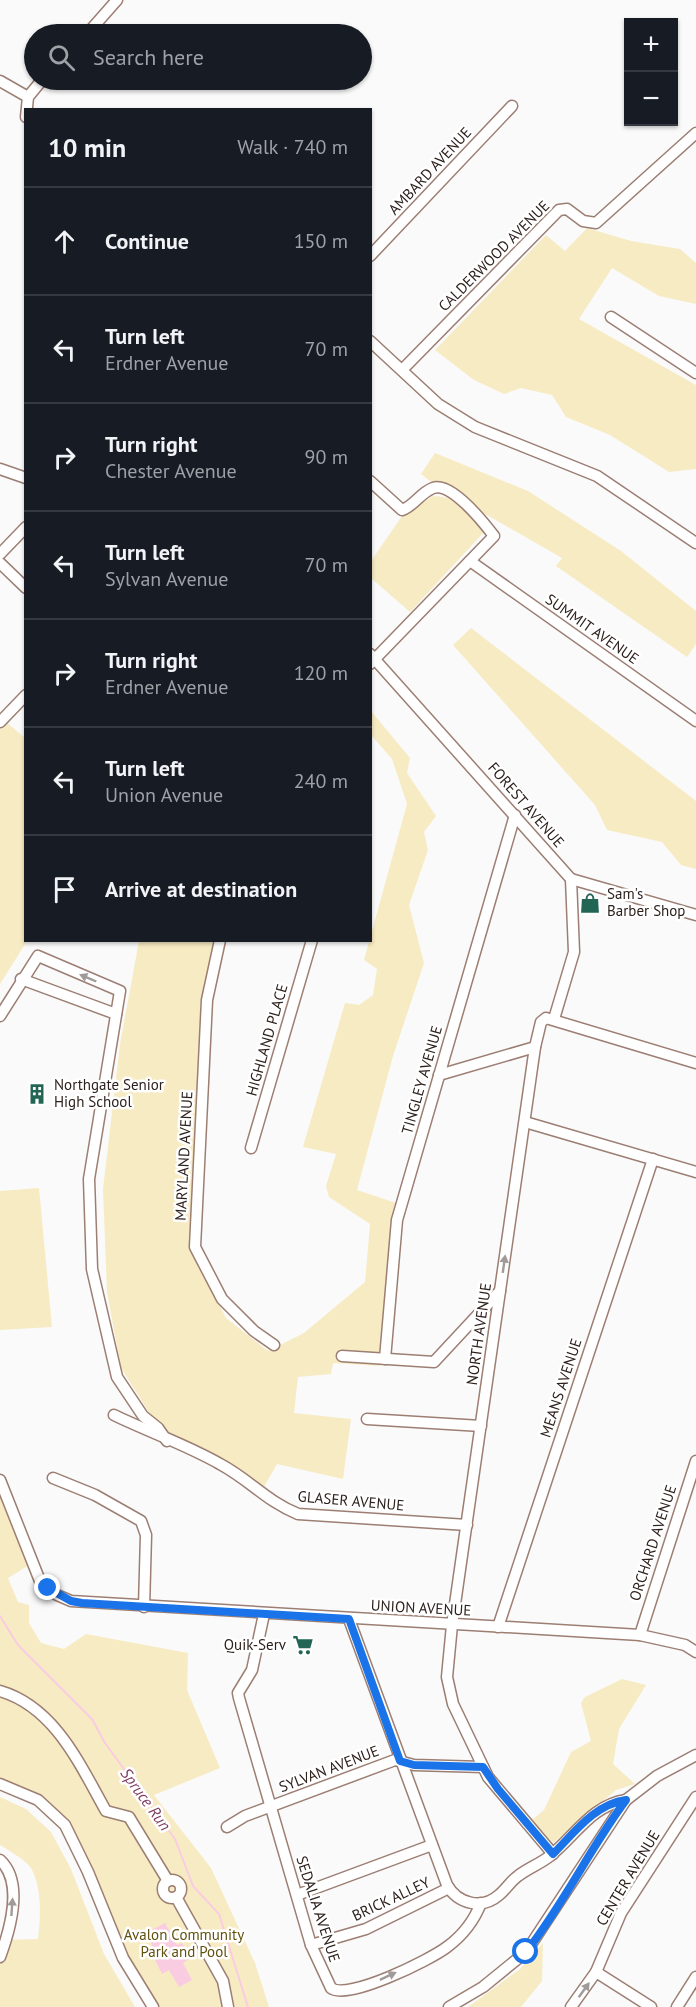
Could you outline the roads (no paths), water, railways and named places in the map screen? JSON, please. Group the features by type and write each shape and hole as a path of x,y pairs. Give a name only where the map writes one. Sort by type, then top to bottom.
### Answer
{"street":[{"path":"96,24 117,0"},
{"path":"0,81 28,97"},
{"path":"27,108 28,97 34,90"},
{"name":"AMBARD AVENUE","path":"372,254 512,106"},
{"name":"CALDERWOOD AVENUE","path":"402,370 559,210 570,210 583,221 596,223 696,133"},
{"path":"611,317 696,373"},
{"path":"372,343 438,404 475,427 597,476 696,543"},
{"path":"0,469 24,477"},
{"path":"372,484 402,510 426,492 436,487 441,488 455,495 478,515 494,536 372,659"},
{"path":"0,554 24,529"},
{"name":"SUMMIT AVENUE","path":"470,561 696,721"},
{"path":"0,563 24,586"},
{"name":"FOREST AVENUE","path":"372,659 571,879"},
{"path":"0,722 24,697"},
{"name":"TINGLEY AVENUE","path":"385,1359 397,1221 515,815"},
{"path":"696,915 571,879 574,952 554,1019 696,1063"},
{"name":"MARYLAND AVENUE","path":"220,942 207,1000 195,1247 222,1299 254,1331 273,1345"},
{"name":"HIGHLAND PLACE","path":"251,1148 311,942"},
{"path":"0,1016 21,979 38,956 120,991 88,1179 92,1269 117,1377 139,1411 158,1428 167,1440"},
{"path":"21,979 116,1014"},
{"name":"NORTH AVENUE","path":"553,1854 498,1789 483,1767 447,1687 452,1625 535,1047 541,1022 546,1018 554,1019"},
{"path":"440,1075 535,1047"},
{"path":"525,1122 696,1172"},
{"name":"MEANS AVENUE","path":"498,1627 652,1159"},
{"path":"342,1356 434,1362 500,1291"},
{"name":"GLASER AVENUE","path":"114,1415 218,1462 250,1483 275,1505 298,1514 466,1525"},
{"path":"367,1419 481,1426"},
{"name":"ORCHARD AVENUE","path":"640,1635 696,1461"},
{"path":"53,1478 95,1495 141,1521 146,1535 144,1607"},
{"name":"UNION AVENUE","path":"0,1480 31,1564 40,1581 71,1601 640,1635 685,1645 696,1652"},
{"name":"SEDALIA AVENUE","path":"264,1614 252,1670 238,1693 311,1945 331,1988 342,1993 376,1982 447,1948 475,1919 481,1903 498,1896 519,1875 553,1854 594,1813 614,1802 626,1800"},
{"path":"349,1619 449,1888 464,1901 481,1903"},
{"path":"0,1691 21,1699 50,1722 75,1755 106,1811 129,1816 168,1881 164,1892 167,1897 176,1897 223,1980 228,2007"},
{"path":"449,2007 483,1987 526,1952 544,1929 598,1839 626,1800 657,1776 696,1755"},
{"name":"SYLVAN AVENUE","path":"227,1827 246,1815 395,1760 414,1765 483,1767"},
{"path":"0,1784 38,1800 65,1825 88,1872 123,1958 153,2007"},
{"name":"CENTER AVENUE","path":"571,2007 596,1972 621,1913 696,1797"},
{"path":"297,1895 432,1845"},
{"path":"0,1860 11,1876 13,1895 11,1920 0,1957"},
{"name":"BRICK ALLEY","path":"311,1945 366,1929 449,1888"},
{"path":"596,1972 651,2007"},
{"path":"677,2007 696,1977"}],"waterway":[{"name":"Spruce Run","path":"0,1616 18,1645 92,1719 105,1743 175,1839 193,1886 219,1914 248,2007"}],"place":[{"name":"Sam's Barber Shop","path":"590,903"},
{"name":"Northgate Senior High School","path":"37,1094"},
{"name":"Quik-Serv","path":"303,1645"}],"park label":[{"name":"Avalon Community Park and Pool","path":"184,1944"}]}
